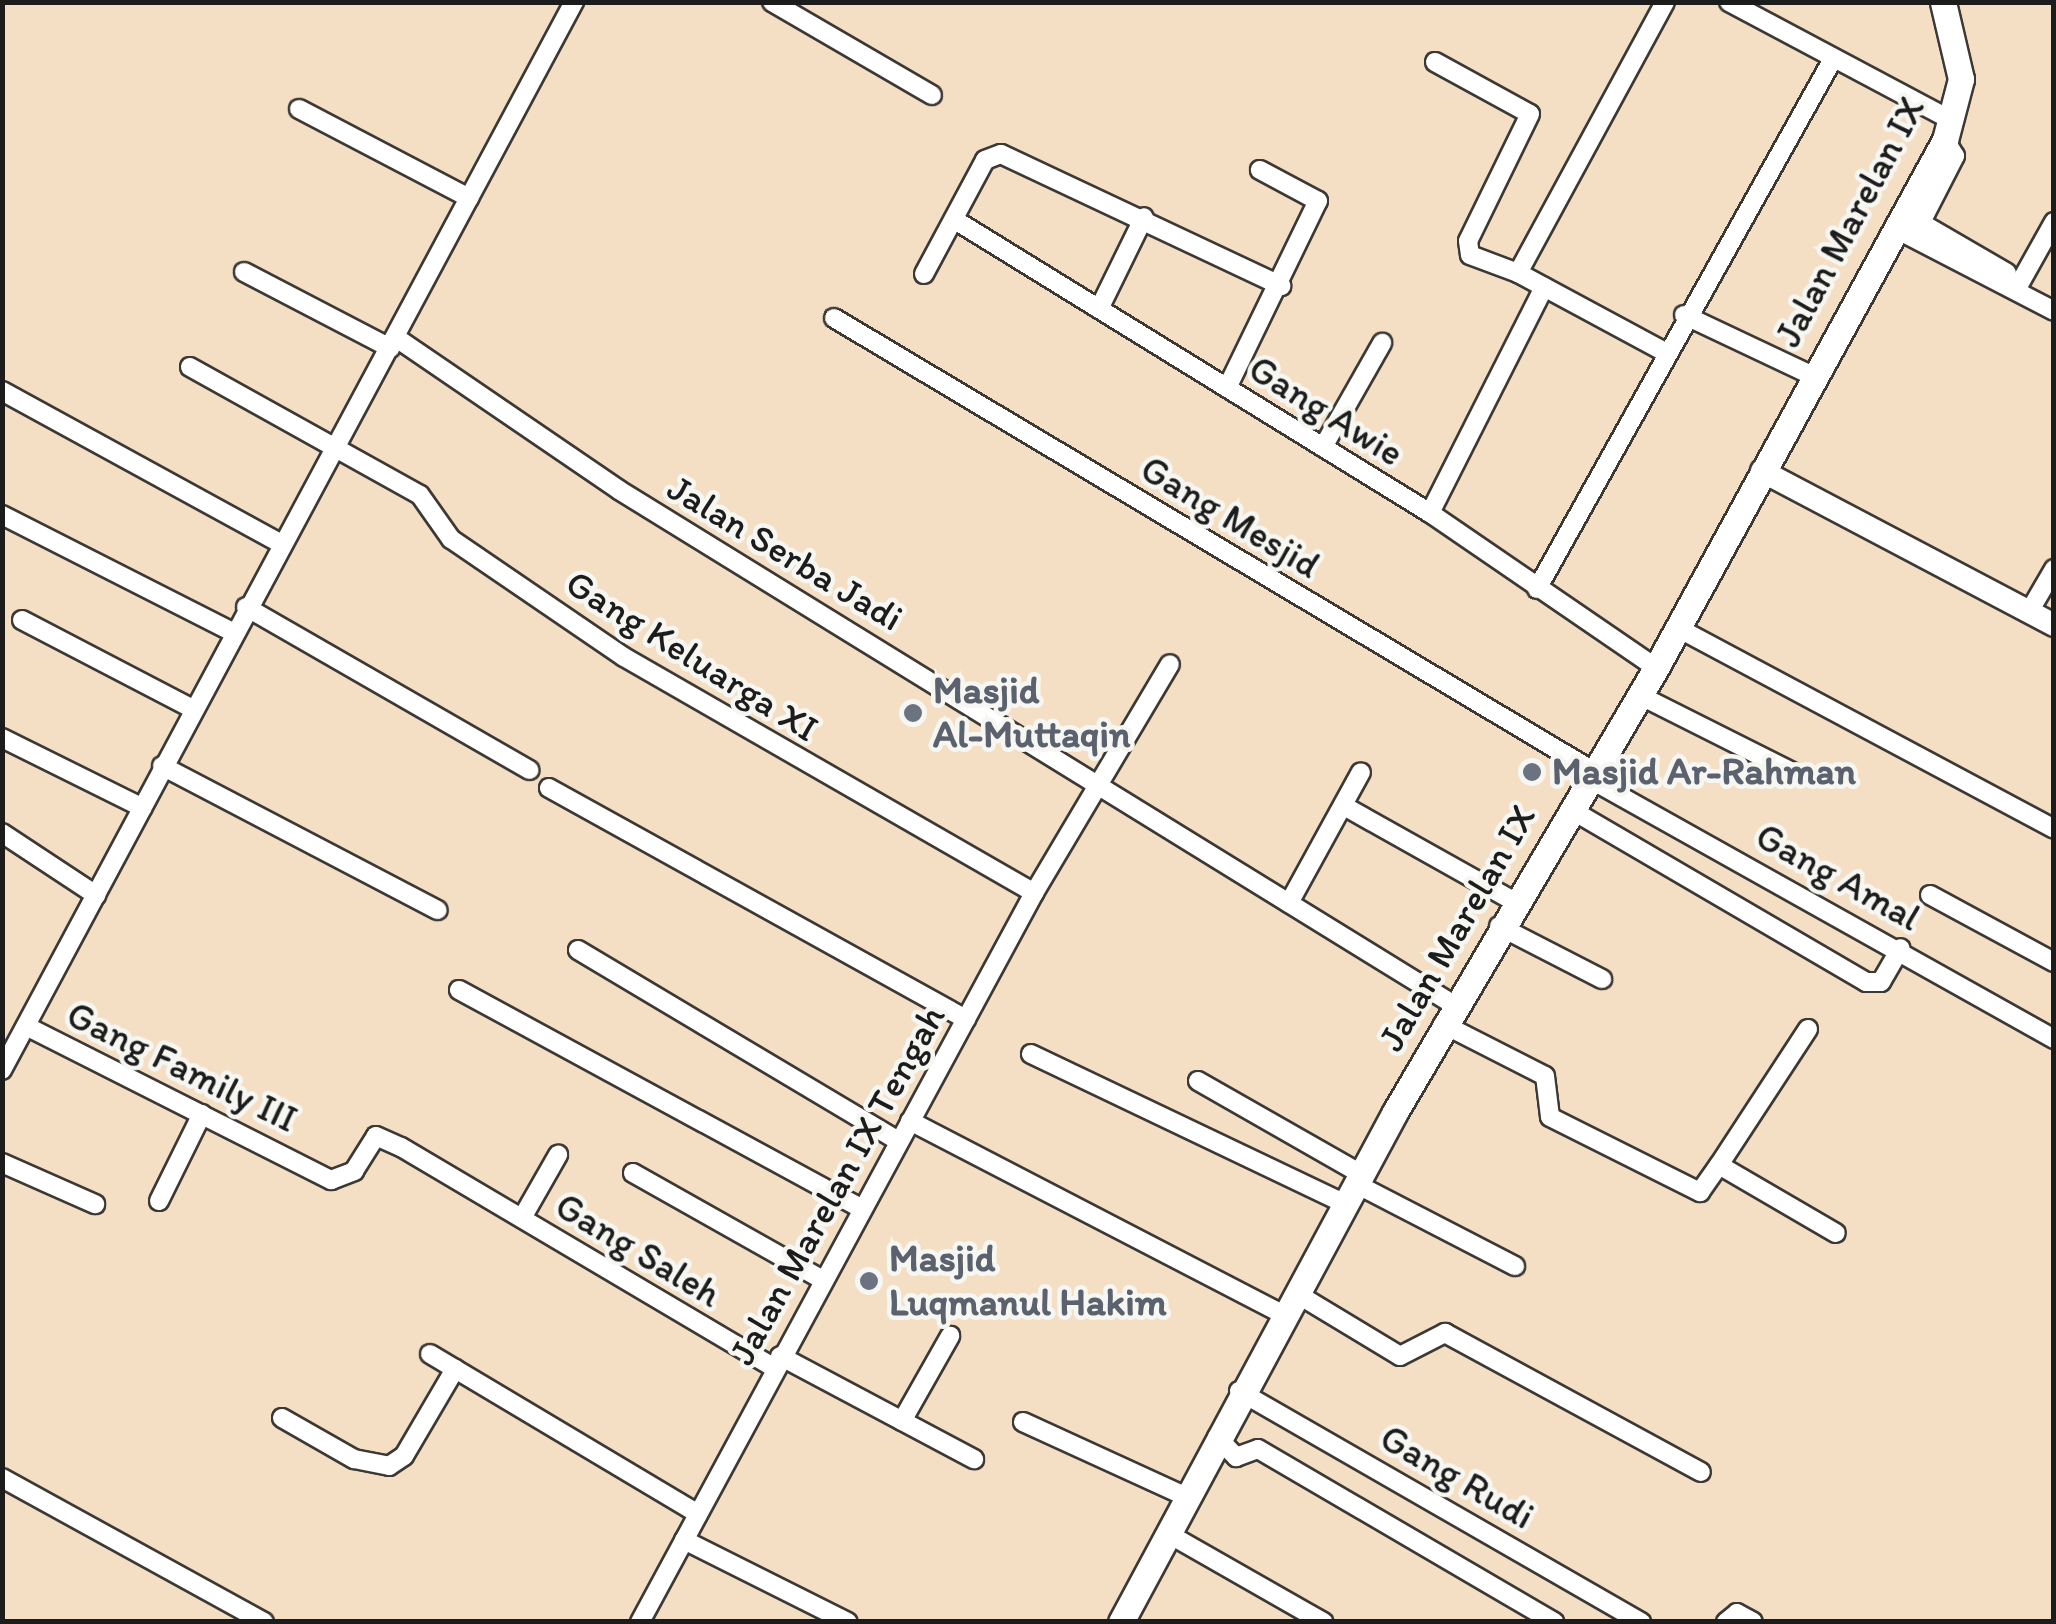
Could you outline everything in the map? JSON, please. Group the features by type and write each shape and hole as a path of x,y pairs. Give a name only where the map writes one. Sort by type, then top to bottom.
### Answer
{"main road":[{"name":"Jalan Marelan IX","path":"1122,1622 1240,1391 1292,1306 1449,1014 1513,901 1656,668 1810,375 1907,227 1947,129 1961,79 1943,2"}],"street":[{"path":"2,1070 246,607 336,448 574,2"},
{"path":"772,2 932,95"},
{"path":"1518,273 1664,2"},
{"path":"1729,2 1833,59 1947,129"},
{"path":"1537,589 1663,351 1833,59"},
{"path":"1435,62 1530,114 1468,241 1470,255 1518,273 1663,351"},
{"path":"299,109 469,198"},
{"path":"924,274 984,160 1001,154 1144,217 1282,286"},
{"path":"1227,388 1282,286 1318,202 1260,170"},
{"path":"1099,309 1144,217"},
{"name":"Gang Awie","path":"955,220 1430,513 1656,668"},
{"path":"2018,285 2054,222"},
{"path":"1907,227 2018,285 2054,298"},
{"name":"Jalan Serba Jadi","path":"244,272 392,342 619,490 1289,902 1545,1076 1550,1117 1700,1192 1719,1165"},
{"path":"2018,285 2054,311"},
{"path":"1430,513 1544,287"},
{"path":"1684,315 1810,375"},
{"name":"Gang Mesjid","path":"834,318 1590,774"},
{"path":"1323,447 1382,343"},
{"name":"Gang Keluarga XI","path":"190,367 423,497 452,539 624,657 1034,893"},
{"path":"2,392 282,544"},
{"path":"1762,471 2054,625"},
{"path":"2,515 234,632"},
{"path":"2030,612 2054,569"},
{"path":"246,607 530,770"},
{"path":"22,620 192,710"},
{"path":"1678,628 2054,828"},
{"name":"Jalan Marelan IX Tengah","path":"640,1622 777,1362 1034,893 1170,664"},
{"path":"1640,695 1796,774"},
{"path":"2,738 143,808"},
{"path":"162,766 438,910"},
{"path":"1289,902 1361,772"},
{"name":"Gang Amal","path":"1590,774 1901,948 2054,1039"},
{"path":"549,788 966,1019"},
{"path":"1344,806 1513,901"},
{"path":"1570,808 1866,982 1881,982 1901,948"},
{"path":"2,834 96,896"},
{"path":"1930,896 2054,962"},
{"path":"1499,926 1602,979"},
{"path":"578,950 899,1141"},
{"path":"459,990 862,1209"},
{"name":"Gang Family III","path":"26,1026 309,1166"},
{"path":"1808,1029 1719,1165 1836,1233"},
{"path":"1030,1054 1354,1187 1515,1266"},
{"path":"1198,1082 1354,1187"},
{"path":"159,1200 202,1114"},
{"path":"910,1122 1400,1356 1444,1332 1701,1472"},
{"name":"Gang Saleh","path":"309,1166 339,1181 376,1136 777,1362 974,1459"},
{"path":"522,1218 558,1155"},
{"path":"2,1163 95,1204"},
{"path":"633,1174 823,1280"},
{"path":"902,1421 950,1336"},
{"path":"430,1354 698,1514"},
{"path":"282,1418 354,1459 389,1466 455,1370"},
{"name":"Gang Rudi","path":"1240,1391 1641,1622"},
{"path":"1023,1422 1188,1497"},
{"path":"1217,1437 1236,1457 1258,1449 1554,1622"},
{"path":"2,1478 264,1622"},
{"path":"1166,1533 1323,1622"},
{"path":"684,1540 848,1622"},
{"path":"1726,1622 1736,1612 1753,1622"}],"place":[{"name":"Masjid Al-Muttaqin","path":"913,713"},
{"name":"Masjid Ar-Rahman","path":"1532,772"},
{"name":"Masjid Luqmanul Hakim","path":"869,1281"}]}
